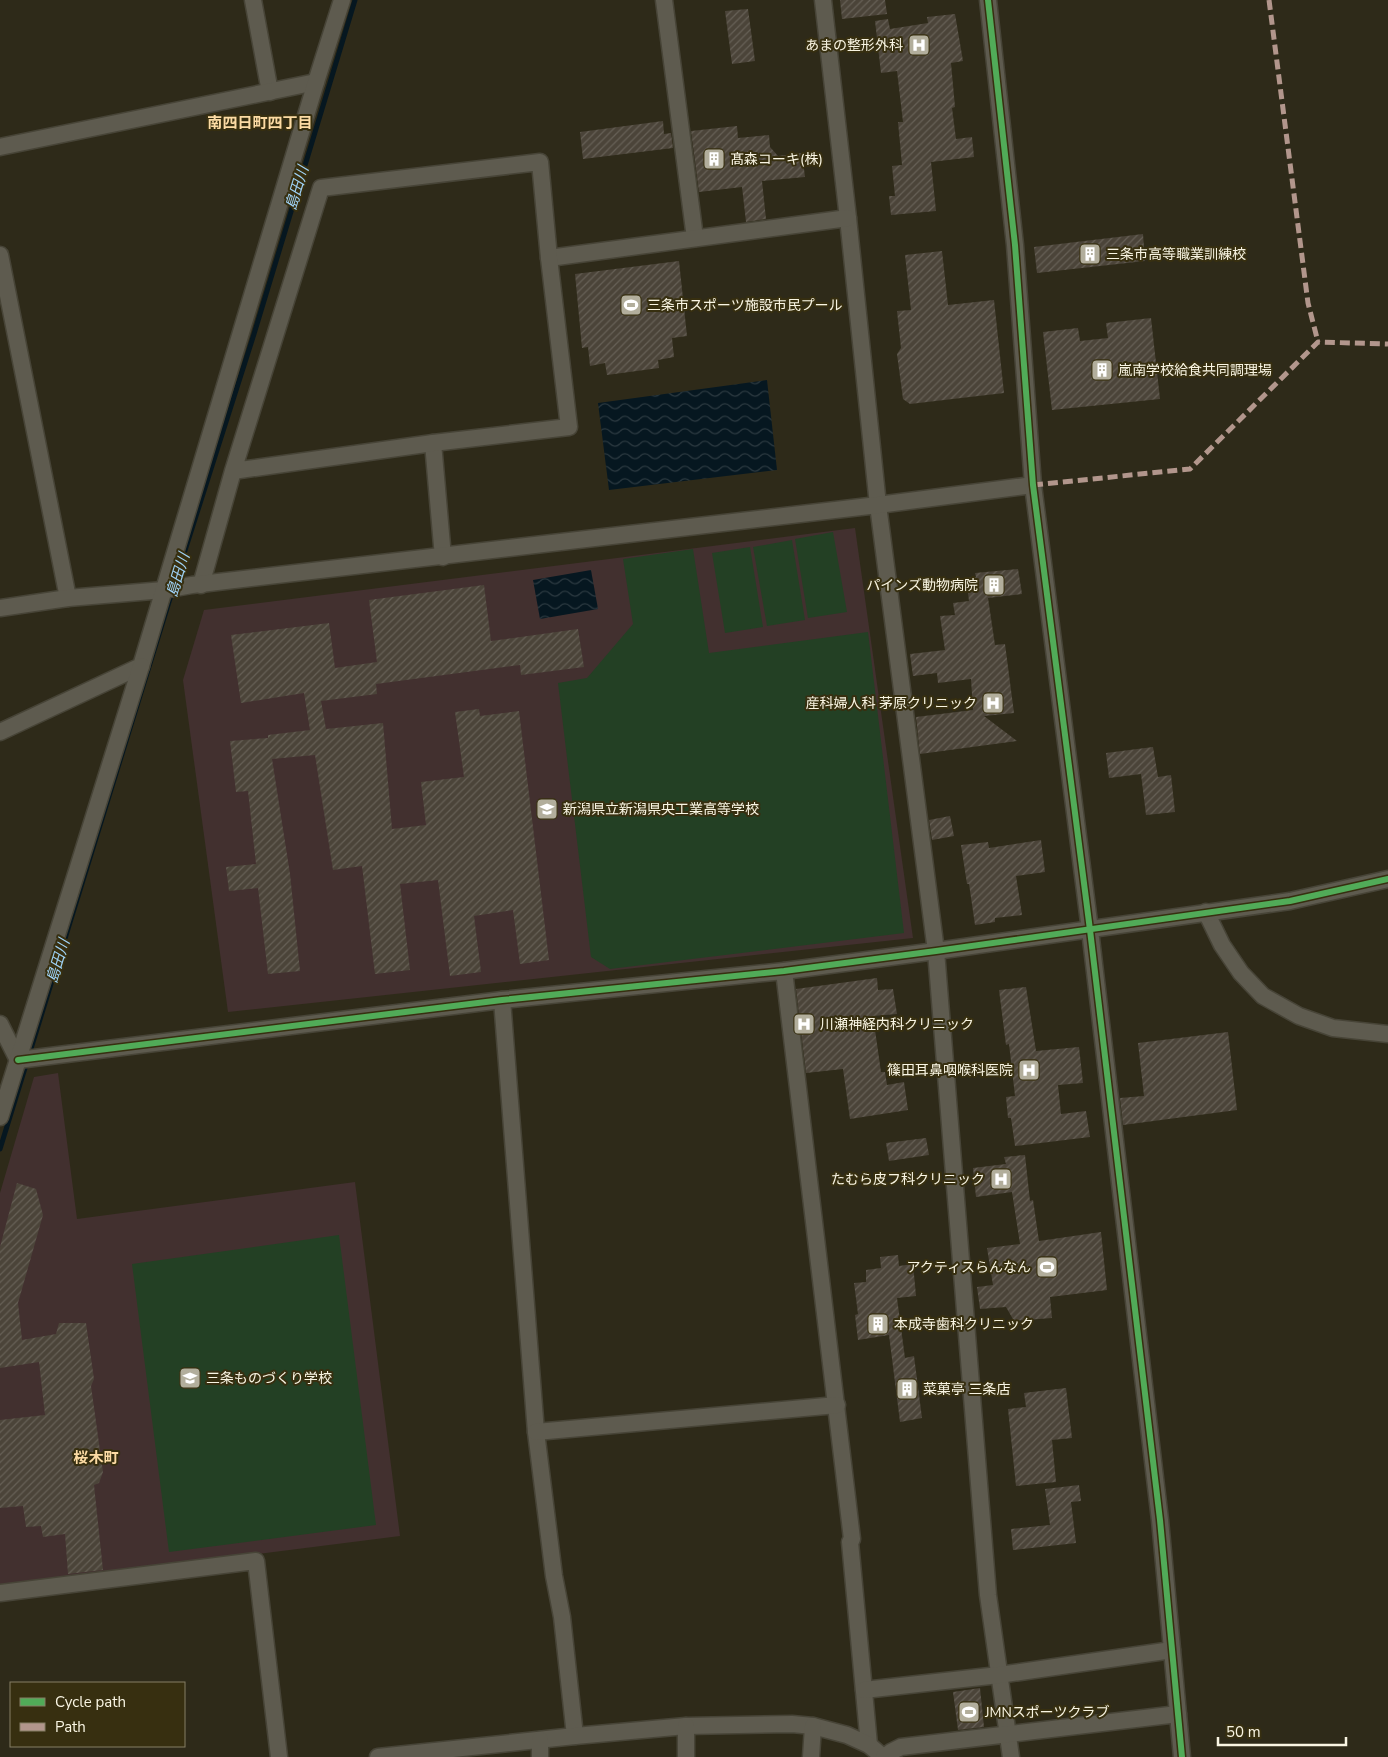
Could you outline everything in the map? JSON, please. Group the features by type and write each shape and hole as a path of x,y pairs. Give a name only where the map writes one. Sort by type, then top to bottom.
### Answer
{"street":[{"path":"253,0 270,92"},
{"path":"0,1117 141,666 342,0"},
{"path":"664,0 695,238"},
{"path":"822,0 848,218 878,505 936,952 988,1595 1011,1757"},
{"path":"988,0 1015,245 1033,485 1090,930 1160,1520 1182,1757"},
{"path":"0,147 316,82"},
{"path":"201,585 233,471 321,188 540,162 568,427 433,443 233,471"},
{"path":"549,258 848,218"},
{"path":"0,254 68,598"},
{"path":"433,443 443,556"},
{"path":"0,608 68,598 164,590 192,585 878,505 1033,485"},
{"path":"0,732 141,666"},
{"path":"18,1060 502,1000 936,952 1290,901 1388,879"},
{"path":"1206,912 1222,945 1236,966 1263,996 1299,1016 1334,1028 1388,1034"},
{"path":"784,970 852,1539 850,1542 869,1745"},
{"path":"502,1000 536,1432 554,1576 562,1617 575,1736"},
{"path":"0,1024 18,1060"},
{"path":"536,1432 837,1405"},
{"path":"0,1593 256,1561 279,1757"},
{"path":"864,1690 999,1675 1172,1650"},
{"path":"378,1757 686,1726 792,1724 834,1731 869,1745 884,1757 901,1747 1178,1714"},
{"path":"686,1726 686,1757"},
{"path":"811,1757 813,1726"},
{"path":"540,1740 540,1757"}],"shaded area":[{"name":"新潟県立新潟県央工業高等学校","path":"855,528 913,938 228,1012 183,680 204,610"},
{"name":"三条ものづくり学校","path":"58,1073 77,1219 355,1182 400,1536 0,1587 0,1193 34,1077"}],"green space":[{"path":"833,532 847,612 808,618 795,539"},
{"path":"792,540 805,620 767,626 753,547"},
{"path":"750,547 763,627 725,633 712,553"},
{"path":"693,549 709,653 868,632 904,933 610,969 591,957 558,683 587,678 633,624 623,559"},
{"path":"339,1235 376,1525 169,1552 132,1264"}],"water":[{"path":"767,380 777,470 609,490 598,403"},
{"path":"591,570 598,609 540,619 533,580"}],"building":[{"path":"840,0 885,0 887,14 842,19"},
{"path":"748,9 755,61 732,64 725,11"},
{"path":"955,14 963,61 951,63 955,107 952,108 956,139 972,137 974,157 931,162 936,211 891,215 889,196 895,196 892,166 902,165 898,122 903,122 897,71 881,73 875,21 888,19 890,29 928,23 927,17"},
{"path":"663,121 664,134 671,133 673,148 583,159 580,132"},
{"path":"737,126 738,138 769,135 770,147 778,156 802,153 805,177 762,181 766,219 746,222 742,187 699,192 691,131"},
{"name":"三条市高等職業訓練校","path":"1143,234 1145,261 1037,273 1034,247"},
{"path":"942,251 948,305 994,300 1004,393 910,404 903,399 897,354 901,348 897,311 911,310 905,255"},
{"name":"三条市スポーツ施設市民プール","path":"679,261 687,336 672,338 674,357 658,360 659,368 607,375 605,363 590,366 588,347 582,348 575,274"},
{"name":"嵐南学校給食共同調理場","path":"1151,318 1160,399 1052,410 1043,332 1078,328 1080,341 1108,338 1106,323"},
{"name":"産科婦人科 茅原クリニック","path":"1018,569 1022,594 988,598 995,645 1005,644 1014,713 984,716 1017,741 920,754 916,717 973,710 971,679 938,683 937,673 913,676 910,654 945,650 940,616 955,615 953,603 969,601 966,578 976,577 975,573"},
{"path":"484,585 491,641 578,629 584,667 521,675 520,665 376,684 377,694 321,701 326,729 383,723 392,829 426,825 421,782 464,777 455,712 479,709 480,716 519,711 549,960 520,964 513,910 474,916 481,972 450,976 438,880 400,884 410,970 375,974 362,866 333,870 315,755 272,759 290,874 300,971 268,974 258,888 229,891 226,867 256,864 248,791 236,792 230,741 268,738 268,735 310,730 304,693 241,703 231,635 329,623 335,668 377,662 369,600"},
{"path":"1153,747 1158,777 1171,775 1175,812 1146,815 1141,774 1109,778 1106,753"},
{"path":"950,816 954,836 932,840 929,820"},
{"path":"1041,840 1045,872 1016,876 1022,915 995,918 995,922 975,925 961,845 988,842 989,848"},
{"name":"川瀬神経内科クリニック","path":"877,978 878,990 893,989 897,1014 873,1016 881,1072 885,1072 887,1085 904,1082 908,1110 850,1119 843,1069 806,1073 796,989"},
{"path":"1026,987 1036,1051 1079,1047 1083,1083 1058,1085 1061,1114 1086,1111 1090,1137 1015,1146 1011,1118 1008,1118 1006,1097 1015,1096 1009,1044 1006,1045 999,990"},
{"path":"1228,1032 1237,1110 1123,1125 1120,1098 1144,1096 1138,1043"},
{"path":"926,1138 929,1155 889,1161 886,1143"},
{"name":"アクティスらんなん","path":"1025,1155 1030,1201 1033,1200 1039,1241 1101,1232 1107,1290 1050,1297 1052,1318 1014,1321 1006,1307 980,1309 977,1287 993,1285 987,1248 1020,1244 1012,1192 976,1197 973,1168 1006,1164 1004,1157"},
{"path":"17,1183 36,1189 43,1215 18,1303 22,1340 56,1334 59,1323 86,1323 94,1379 91,1386 103,1472 99,1483 94,1485 103,1570 68,1574 65,1534 43,1537 41,1526 26,1527 23,1506 0,1508 0,1420 45,1415 39,1362 0,1368 0,1247"},
{"path":"898,1255 899,1266 913,1264 916,1296 897,1298 905,1358 914,1356 922,1418 900,1422 889,1335 858,1340 855,1315 858,1314 854,1283 866,1282 866,1270 881,1268 880,1257"},
{"path":"1066,1388 1072,1438 1052,1440 1056,1482 1016,1486 1008,1409 1026,1407 1024,1393"},
{"path":"1079,1485 1081,1501 1071,1502 1076,1543 1013,1550 1011,1529 1050,1525 1045,1489"},
{"name":"JMNスポーツクラブ","path":"980,1688 984,1727 958,1730 953,1692"}],"waterway":[{"name":"島田川","path":"0,1149 181,563 254,334 355,0"}],"marked path":[{"path":"1269,0 1308,303 1318,342"},
{"path":"1033,485 1190,469 1318,342 1388,344"}],"cycle path":[{"path":"988,0 1015,245 1033,485 1090,930 1160,1520 1182,1757"},
{"path":"18,1060 502,1000 784,971 936,951 1290,901 1388,879"}],"place":[{"name":"あまの整形外科","path":"919,45"},
{"name":"髙森コーキ(株)","path":"714,159"},
{"name":"三条市高等職業訓練校","path":"1090,254"},
{"name":"三条市スポーツ施設市民プール","path":"631,305"},
{"name":"嵐南学校給食共同調理場","path":"1102,370"},
{"name":"パインズ動物病院","path":"994,585"},
{"name":"産科婦人科 茅原クリニック","path":"993,703"},
{"name":"新潟県立新潟県央工業高等学校","path":"547,809"},
{"name":"川瀬神経内科クリニック","path":"804,1024"},
{"name":"篠田耳鼻咽喉科医院","path":"1029,1070"},
{"name":"たむら皮フ科クリニック","path":"1001,1179"},
{"name":"アクティスらんなん","path":"1047,1267"},
{"name":"本成寺歯科クリニック","path":"878,1324"},
{"name":"三条ものづくり学校","path":"190,1378"},
{"name":"菜菓亭 三条店","path":"907,1389"},
{"name":"JMNスポーツクラブ","path":"969,1712"}],"district":[{"name":"南四日町四丁目","path":"260,123"},
{"name":"桜木町","path":"96,1458"}]}
